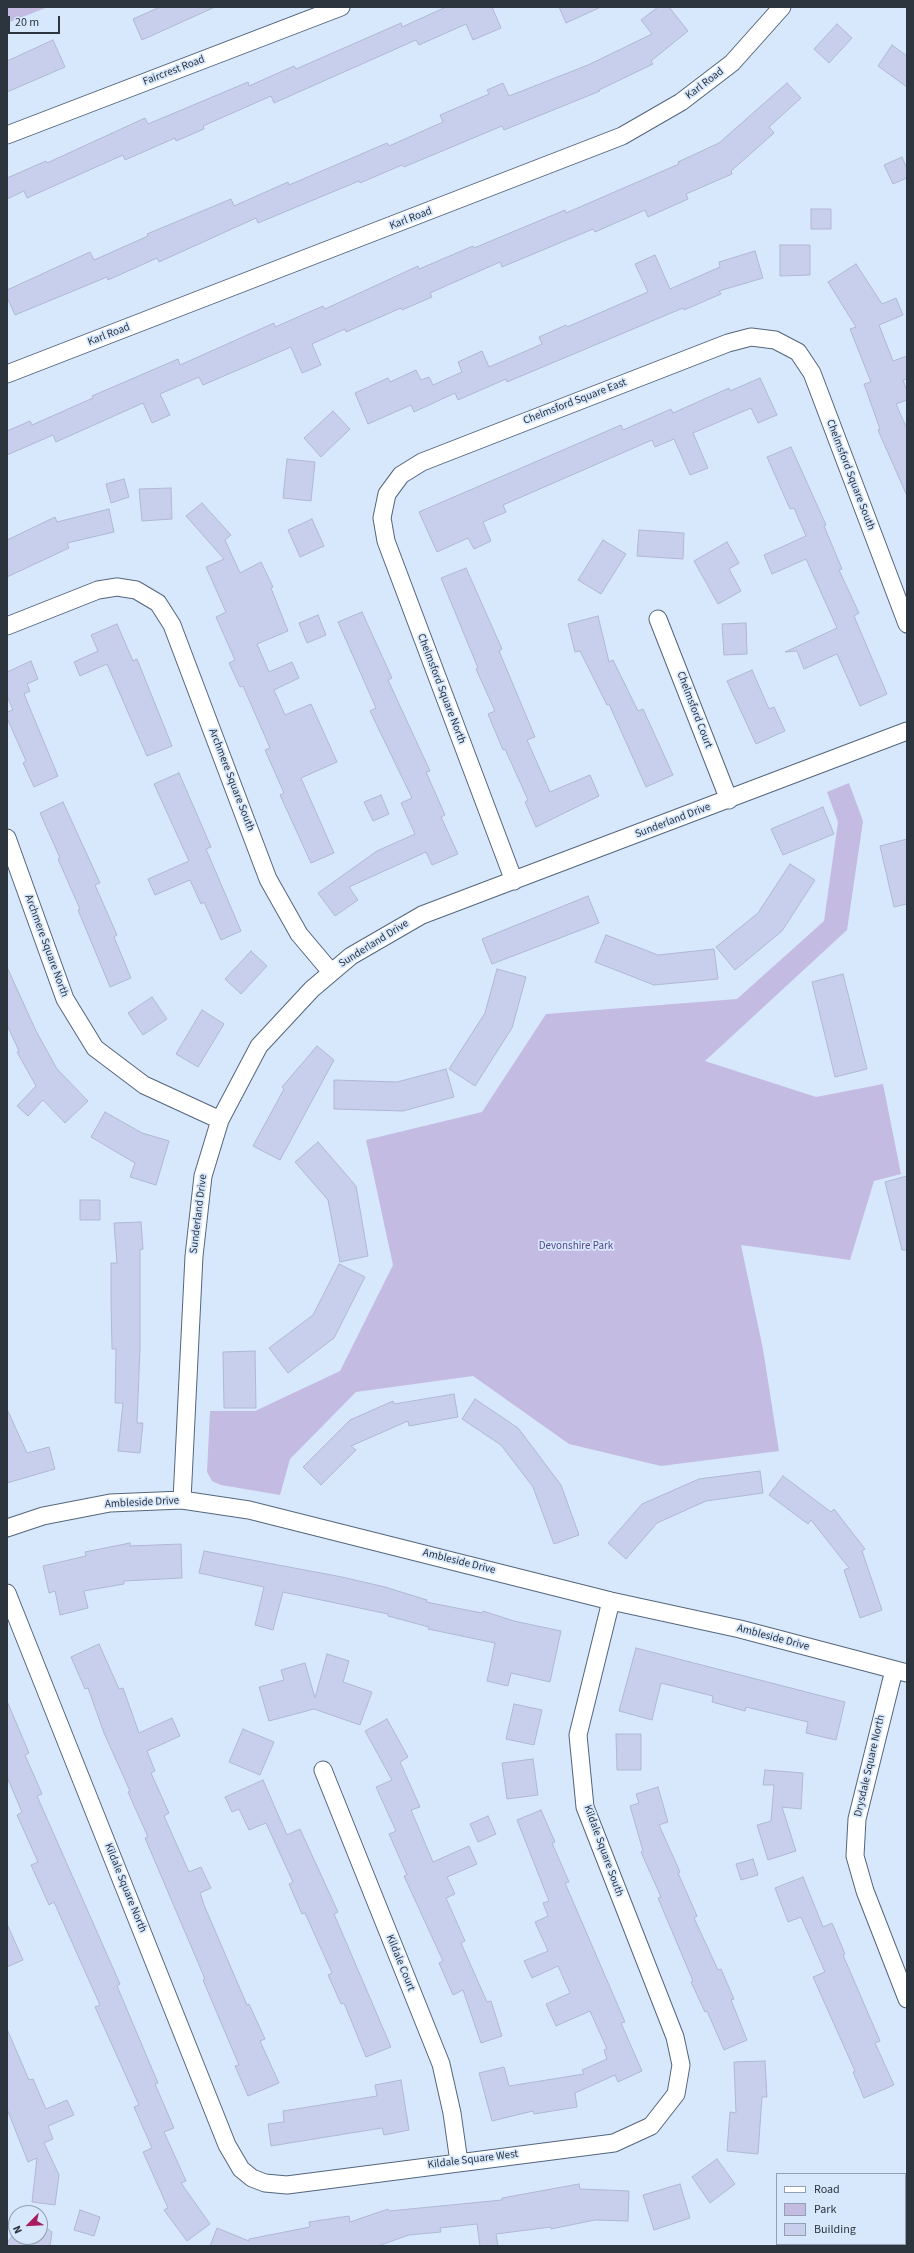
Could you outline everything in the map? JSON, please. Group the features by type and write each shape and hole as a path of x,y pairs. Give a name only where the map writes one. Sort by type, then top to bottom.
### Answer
{"street":[{"name":"Faircrest Road","path":"7,135 341,7"},
{"name":"Karl Road","path":"7,374 622,136 681,102 732,63 782,7"},
{"name":"Chelmsford Square East","path":"387,494 401,475 422,462 728,343 751,337 775,340"},
{"name":"Chelmsford Square South","path":"775,340 798,352 812,373 907,624"},
{"name":"Chelmsford Square North","path":"387,494 382,518 386,541 514,881"},
{"name":"Archmere Square South","path":"7,626 98,590 117,587 136,590 158,603 172,625 268,879 299,934 330,972"},
{"name":"Chelmsford Court","path":"658,619 729,800"},
{"name":"Sunderland Drive","path":"182,1500 194,1256 203,1176 220,1120 259,1046 330,972 378,939 422,915 907,732"},
{"name":"Archmere Square North","path":"7,838 65,999 96,1048 144,1085 220,1120"},
{"name":"Ambleside Drive","path":"7,1528 43,1516 110,1503 182,1500 249,1510 611,1601 733,1628 900,1671"},
{"name":"Kildale Square North","path":"7,1593 227,2145 241,2169 252,2178"},
{"name":"Kildale Square South","path":"611,1601 578,1734 585,1807 675,2037 681,2065 676,2094"},
{"name":"Drysdale Square North","path":"900,1671 857,1819 855,1856 865,1891 907,1999"},
{"name":"Kildale Court","path":"324,1770 441,2064 452,2113 459,2162"},
{"name":"Kildale Square West","path":"252,2178 265,2183 287,2185 614,2143 651,2126 676,2094"}],"green space":[{"path":"7,7 48,7 7,23"},
{"name":"Devonshire Park","path":"849,783 863,821 847,930 705,1061 816,1097 883,1084 901,1174 874,1181 850,1260 741,1245 763,1349 779,1451 661,1466 569,1444 473,1376 356,1392 290,1459 280,1495 221,1485 212,1481 207,1472 210,1411 255,1411 340,1371 393,1265 366,1140 482,1112 546,1014 737,999 824,921 838,822 827,792"}],"building":[{"path":"160,7 215,7 142,40 133,19"},
{"path":"446,7 492,7 501,28 473,40 466,24 419,45 416,40 274,103 271,96 203,126 204,129 176,141 175,138 125,160 123,155 27,198 24,191 7,199 7,178 46,161 47,163 145,118 148,124 248,82 249,86 294,66 296,69 401,23 402,27"},
{"path":"559,7 601,7 566,23"},
{"path":"658,7 669,7 688,31 651,61 653,64 599,90 600,91 504,130 502,126 404,167 402,165 360,183 359,181 258,223 256,218 159,262 157,258 108,280 107,277 15,315 7,297 7,290 90,252 94,260 148,236 147,234 231,199 234,206 288,182 289,185 387,143 389,146 443,122 440,115 489,94 487,90 503,83 509,96 588,65 652,34 641,20"},
{"path":"837,24 852,38 829,63 814,49"},
{"path":"53,40 65,67 7,92 7,61"},
{"path":"892,45 907,56 907,87 878,66"},
{"path":"787,83 801,98 769,127 774,133 731,171 732,174 686,194 688,199 648,217 645,210 595,232 593,229 502,267 500,262 430,293 432,297 402,310 401,308 346,332 345,329 312,344 321,365 302,373 291,347 203,385 199,377 160,394 170,415 152,423 143,403 56,442 53,435 7,455 7,431 30,421 32,425 93,398 92,396 178,359 180,365 274,323 275,327 323,306 325,309 418,266 419,269 565,210 566,213 679,164 678,162 719,143"},
{"path":"902,157 907,169 907,178 893,184 884,165"},
{"path":"811,209 831,209 831,229 811,229"},
{"path":"780,245 810,245 810,275 780,276"},
{"path":"755,251 763,278 719,291 721,294 684,310 683,308 507,382 506,379 458,400 455,393 414,412 411,405 368,424 355,393 388,378 390,382 416,370 421,380 429,377 433,385 462,372 458,362 482,351 489,367 542,344 539,337 566,325 567,327 648,292 635,264 655,255 670,289 720,267 719,262"},
{"path":"856,264 882,304 896,298 903,315 879,325 893,361 907,356 907,379 903,380 907,391 907,400 896,404 907,429 907,496 878,430 880,429 864,384 871,382 850,329 856,327 828,282"},
{"path":"760,378 777,415 758,423 751,408 693,433 708,468 690,475 674,439 655,447 652,440 503,505 506,512 483,522 491,541 474,549 468,538 437,552 419,512 621,425 623,430 671,409 673,413 729,388 730,391"},
{"path":"333,411 350,429 321,457 304,438"},
{"path":"791,447 826,525 824,526 842,569 839,570 859,613 854,616 887,694 860,706 837,654 804,669 797,651 785,652 837,628 806,559 772,574 764,555 806,536 794,508 790,509 767,457"},
{"path":"287,459 315,462 311,501 283,498"},
{"path":"124,479 129,497 111,503 106,484"},
{"path":"171,488 172,519 142,521 139,489"},
{"path":"202,503 231,535 225,540 240,573 261,562 273,587 271,588 288,631 257,644 269,672 292,662 299,678 274,690 285,715 311,704 337,762 301,778 334,853 311,863 280,795 284,793 265,750 270,748 243,686 240,687 229,663 235,660 216,617 226,612 206,567 224,559 186,516"},
{"path":"109,509 114,532 67,543 69,548 7,577 7,540 55,517 57,522"},
{"path":"312,519 324,546 300,557 288,530"},
{"path":"639,530 684,533 683,559 637,556"},
{"path":"603,540 626,554 601,594 578,580"},
{"path":"727,542 739,563 729,569 741,591 718,604 694,561"},
{"path":"466,568 502,649 499,651 535,737 527,740 550,792 590,775 599,796 536,827 525,802 528,800 505,749 503,750 488,714 495,711 476,669 478,668 441,578"},
{"path":"362,612 392,678 388,680 430,771 426,772 445,815 441,817 458,854 432,865 426,852 349,887 358,900 335,916 318,893 377,851 415,834 401,803 412,798 370,711 376,708 338,622"},
{"path":"318,615 326,635 307,643 299,623"},
{"path":"598,616 609,662 613,660 638,711 643,709 673,775 646,787 609,704 607,705 580,651 575,652 568,624"},
{"path":"746,623 747,654 724,655 722,624"},
{"path":"117,624 133,661 137,659 172,746 147,756 107,664 80,676 74,662 98,651 91,635"},
{"path":"31,661 38,679 27,684 30,691 24,694 58,776 34,787 23,763 26,761 7,718 7,712 13,710 7,696 7,672"},
{"path":"752,670 769,709 774,707 785,731 756,744 727,681"},
{"path":"179,773 211,847 206,849 241,931 221,940 204,902 201,904 190,880 155,895 148,879 189,861 154,784"},
{"path":"381,795 389,814 373,821 364,802"},
{"path":"63,802 100,883 95,885 117,935 114,937 131,978 110,987 78,910 80,909 58,859 60,858 40,813"},
{"path":"823,807 834,834 783,855 771,829"},
{"path":"907,839 907,904 894,907 880,846"},
{"path":"790,864 815,880 782,931 735,970 716,947 758,913"},
{"path":"588,896 599,923 492,964 482,939"},
{"path":"606,935 658,955 714,949 718,979 654,985 595,962"},
{"path":"251,951 267,966 241,994 225,979"},
{"path":"7,967 36,1031 57,1069 88,1101 65,1123 43,1100 28,1116 17,1106 36,1086 17,1052 19,1051 7,1025"},
{"path":"497,969 526,977 512,1028 475,1086 449,1069 485,1013"},
{"path":"843,974 867,1069 835,1077 812,982"},
{"path":"152,997 167,1019 143,1035 128,1013"},
{"path":"202,1010 224,1024 198,1067 176,1054"},
{"path":"317,1046 334,1060 280,1160 253,1146 284,1089 282,1087"},
{"path":"446,1069 454,1097 403,1111 334,1109 334,1080 397,1082"},
{"path":"105,1112 142,1133 169,1141 156,1185 130,1177 135,1163 91,1137"},
{"path":"318,1142 356,1186 368,1256 340,1262 328,1200 295,1162"},
{"path":"907,1176 907,1250 902,1250 885,1182"},
{"path":"80,1200 100,1200 100,1220 80,1220"},
{"path":"141,1222 143,1249 140,1250 140,1349 137,1423 143,1423 140,1453 118,1451 123,1403 115,1403 116,1349 112,1349 111,1263 117,1263 114,1223"},
{"path":"339,1264 365,1277 334,1338 288,1373 269,1348 313,1315"},
{"path":"255,1351 256,1408 224,1408 223,1352"},
{"path":"454,1394 458,1417 409,1426 408,1421 351,1446 356,1450 321,1485 303,1467 350,1420 393,1401 394,1404"},
{"path":"475,1399 518,1428 561,1485 579,1535 554,1544 533,1487 501,1445 462,1419"},
{"path":"7,1409 27,1453 49,1447 55,1469 7,1483"},
{"path":"760,1471 763,1493 706,1501 657,1523 626,1559 608,1543 642,1504 699,1479"},
{"path":"783,1476 831,1512 834,1509 865,1549 862,1551 882,1610 860,1618 844,1570 849,1568 811,1520 808,1524 769,1495"},
{"path":"130,1543 130,1546 181,1544 182,1578 124,1581 124,1584 84,1591 88,1608 60,1615 55,1591 49,1593 43,1566 86,1556 85,1552"},
{"path":"204,1551 342,1577 385,1587 427,1600 426,1602 482,1613 483,1611 514,1621 561,1631 550,1682 511,1673 508,1686 487,1681 495,1643 428,1629 429,1627 388,1616 388,1614 283,1592 273,1630 255,1625 264,1587 199,1573"},
{"path":"99,1644 119,1689 123,1688 139,1733 172,1718 180,1736 147,1751 155,1771 151,1773 169,1813 164,1816 189,1872 201,1867 211,1888 200,1893 204,1905 247,2005 249,2004 265,2039 260,2041 279,2083 248,2096 235,2066 239,2065 203,1980 205,1979 145,1838 148,1837 128,1792 130,1791 104,1733 88,1688 85,1689 71,1657"},
{"path":"636,1648 845,1702 836,1740 806,1733 808,1722 746,1707 745,1711 712,1702 713,1696 661,1683 652,1720 619,1711"},
{"path":"327,1654 349,1661 343,1682 372,1692 360,1725 314,1709 269,1721 259,1687 284,1680 281,1670 305,1663 315,1698"},
{"path":"7,1701 29,1753 25,1755 42,1794 37,1796 120,1984 117,1986 158,2083 155,2084 174,2128 164,2132 186,2181 181,2183 210,2224 187,2241 164,2210 168,2208 143,2152 152,2148 134,2107 139,2105 95,2007 100,2005 54,1902 49,1905 31,1865 38,1862 17,1815 22,1812 7,1777"},
{"path":"514,1704 542,1710 534,1745 506,1739"},
{"path":"387,1719 408,1757 400,1762 420,1807 411,1810 433,1862 469,1846 477,1864 447,1877 455,1894 446,1898 465,1941 461,1943 487,2002 491,2001 502,2036 481,2043 463,1990 453,1995 439,1963 443,1961 404,1876 407,1875 389,1834 396,1831 376,1787 392,1780 365,1731"},
{"path":"243,1729 274,1742 260,1775 229,1762"},
{"path":"616,1734 641,1734 641,1770 617,1770"},
{"path":"533,1759 538,1795 507,1799 502,1763"},
{"path":"765,1770 803,1773 801,1809 782,1807 796,1851 768,1860 757,1825 771,1821 774,1785 763,1785"},
{"path":"263,1780 287,1835 300,1829 338,1912 334,1914 391,2047 366,2057 344,2003 341,2004 328,1975 332,1973 305,1913 302,1914 289,1884 293,1882 266,1823 249,1830 239,1809 232,1812 225,1797"},
{"path":"658,1787 668,1822 659,1825 680,1872 678,1873 697,1916 694,1918 718,1970 721,1969 734,1999 731,2000 747,2040 724,2050 707,2011 705,2012 691,1982 693,1981 658,1898 661,1897 641,1852 643,1851 630,1806 639,1803 636,1794"},
{"path":"541,1810 555,1842 552,1843 569,1882 565,1883 625,2022 621,2023 642,2071 618,2082 615,2075 575,2093 577,2107 534,2114 533,2111 492,2121 479,2073 504,2067 509,2086 584,2074 582,2070 607,2059 604,2050 607,2049 590,2011 556,2026 546,2004 570,1993 558,1966 532,1978 524,1961 548,1951 535,1922 548,1916 543,1903 549,1901 517,1820"},
{"path":"488,1816 496,1834 478,1842 470,1824"},
{"path":"753,1859 758,1875 741,1880 736,1864"},
{"path":"803,1877 823,1927 832,1923 845,1954 843,1955 880,2041 875,2043 894,2085 864,2098 853,2072 855,2071 813,1977 825,1972 801,1917 788,1922 775,1888"},
{"path":"7,1924 23,1960 7,1967"},
{"path":"7,2029 29,2080 33,2079 46,2109 67,2100 74,2115 48,2126 53,2139 44,2143 59,2175 55,2205 32,2202 37,2158 28,2162 7,2109"},
{"path":"765,2061 767,2097 762,2097 758,2154 727,2151 730,2112 736,2113 734,2062"},
{"path":"401,2080 409,2130 384,2135 382,2128 271,2146 268,2124 284,2122 283,2111 377,2096 375,2085"},
{"path":"717,2159 735,2184 710,2203 692,2177"},
{"path":"579,2184 580,2189 629,2191 628,2221 595,2220 551,2229 551,2227 496,2234 498,2246 480,2246 477,2224 440,2228 441,2232 409,2235 378,2246 210,2246 217,2228 249,2241 249,2239 310,2227 309,2222 349,2216 350,2222 388,2209 389,2211 502,2200 502,2198"},
{"path":"680,2184 690,2218 654,2230 643,2195"},
{"path":"80,2210 100,2217 94,2236 74,2230"},
{"path":"48,2229 52,2232 50,2246 7,2246 8,2242 8,2245 48,2245"}]}
